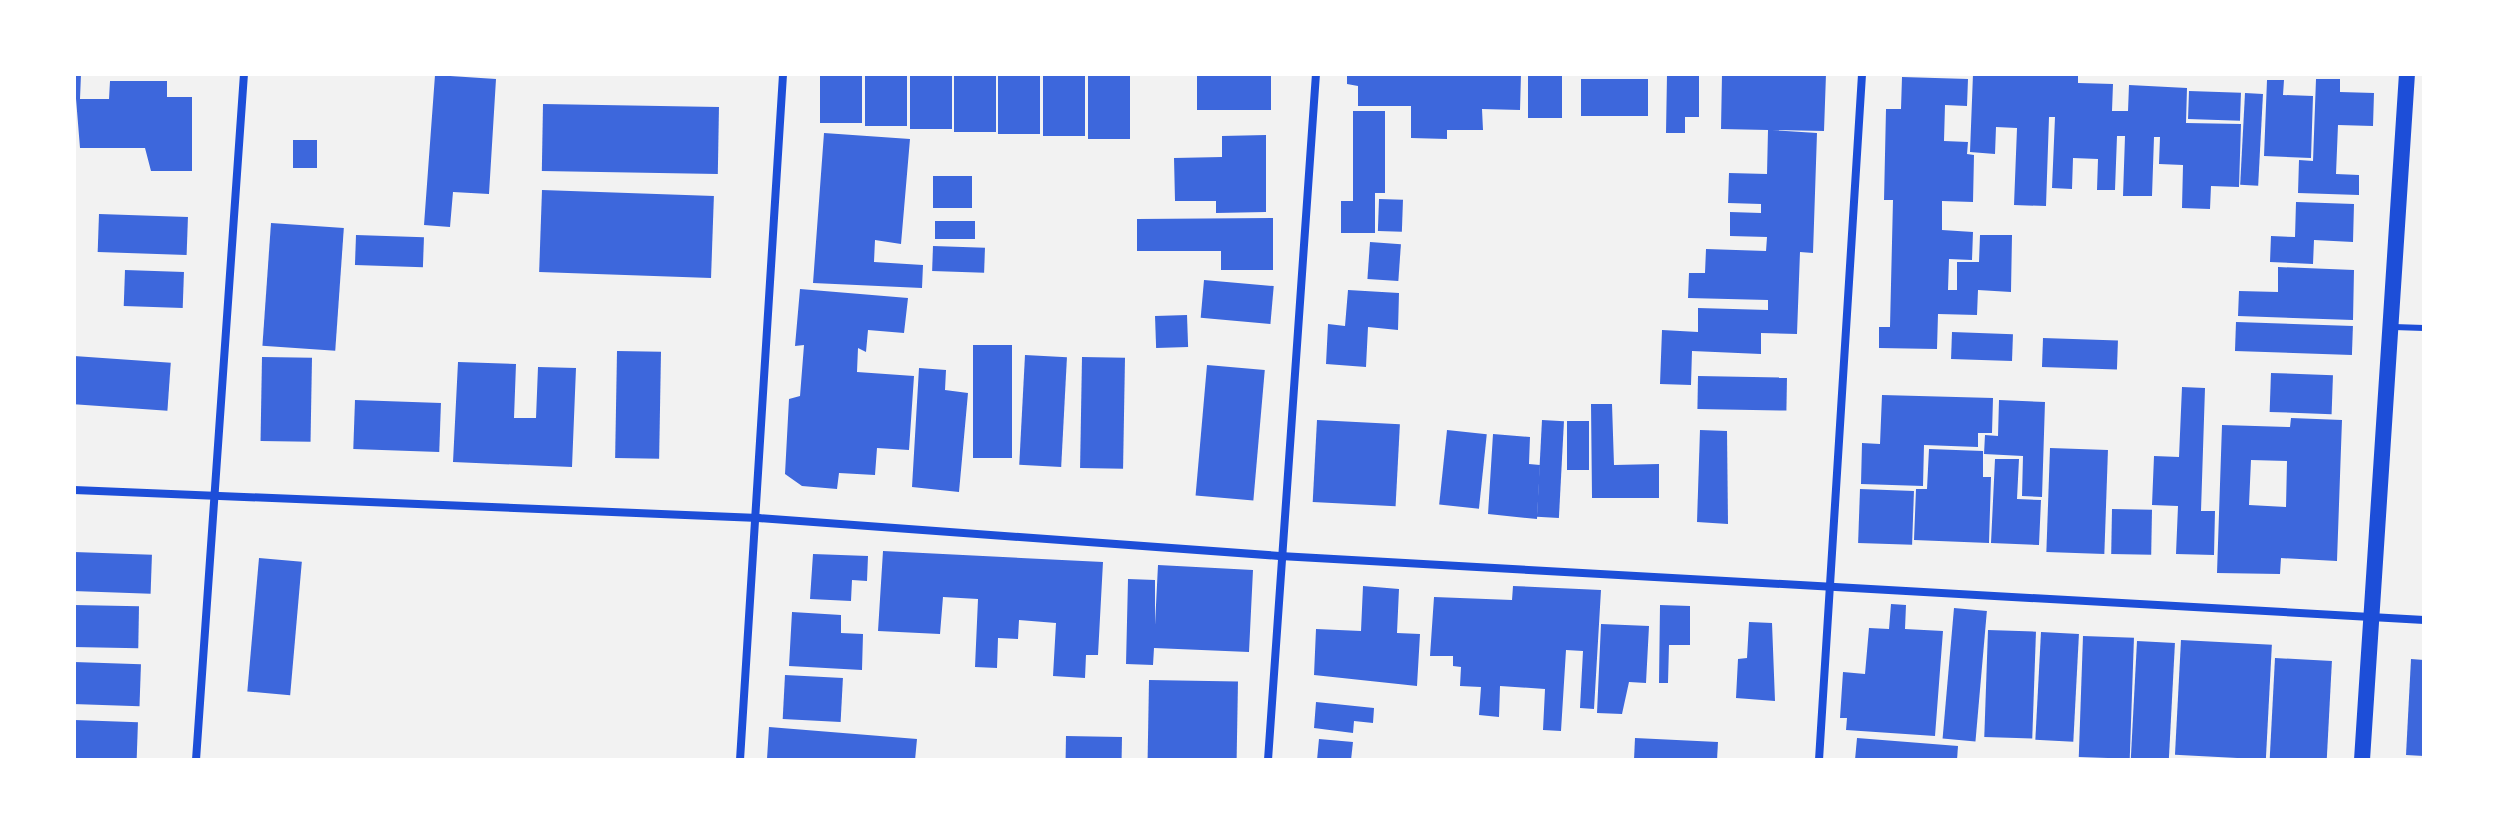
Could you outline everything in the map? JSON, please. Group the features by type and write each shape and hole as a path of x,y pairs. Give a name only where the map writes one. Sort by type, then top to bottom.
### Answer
{"main road":[{"path":"2362,760 2407,74"}],"street":[{"path":"196,760 244,74"},
{"path":"740,760 758,518 783,74"},
{"path":"1268,760 1316,74"},
{"path":"1819,760 1862,74"},
{"path":"74,490 758,518 1280,556 2424,620"}],"lane":[{"path":"2390,327 2424,328"}],"building":[{"path":"74,74 81,74 80,99 109,99 110,81 167,81 167,97 192,97 192,171 151,171 145,148 80,148"},
{"path":"820,74 862,74 862,123 820,123"},
{"path":"865,74 907,74 907,126 865,126"},
{"path":"910,74 952,74 952,129 910,129"},
{"path":"954,74 996,74 996,132 954,132"},
{"path":"998,74 1040,74 1040,134 998,134"},
{"path":"1043,74 1085,74 1085,136 1043,136"},
{"path":"1088,74 1130,74 1130,139 1088,139"},
{"path":"1197,74 1271,74 1271,110 1197,110"},
{"path":"1347,74 1521,74 1520,110 1482,109 1483,130 1447,130 1447,139 1411,138 1411,106 1358,106 1358,86 1347,84"},
{"path":"1528,74 1562,74 1562,118 1528,118"},
{"path":"1667,74 1699,74 1699,117 1685,117 1685,133 1666,133"},
{"path":"1722,74 1826,74 1824,131 1772,130 1817,133 1813,253 1800,252 1797,334 1761,333 1761,354 1692,351 1691,385 1660,384 1662,330 1698,332 1698,308 1768,310 1768,300 1688,298 1689,273 1705,273 1706,249 1766,251 1767,237 1730,236 1730,212 1761,213 1761,204 1728,203 1729,173 1767,174 1768,130 1721,129"},
{"path":"1973,74 2078,74 2078,83 2113,84 2112,111 2128,111 2129,85 2187,88 2186,123 2241,124 2239,187 2211,186 2210,209 2182,208 2183,165 2159,164 2160,137 2154,137 2152,196 2123,196 2125,136 2117,136 2115,190 2097,190 2098,159 2073,158 2072,189 2052,188 2055,117 2049,117 2046,206 2014,205 2017,128 1996,127 1995,154 1970,152"},
{"path":"435,75 496,79 489,194 453,192 450,227 424,225"},
{"path":"1902,77 1968,79 1967,106 1945,105 1944,141 1968,142 1967,154 1974,155 1973,202 1942,201 1942,230 1973,232 1972,260 1949,259 1948,290 1957,290 1957,262 1979,262 1980,235 2012,235 2011,292 1978,290 1977,315 1938,314 1937,349 1879,348 1879,327 1890,327 1893,200 1884,200 1886,109 1901,109"},
{"path":"1581,79 1648,79 1648,116 1581,116"},
{"path":"2316,79 2340,79 2340,92 2374,93 2373,126 2338,125 2336,174 2359,175 2359,195 2298,193 2299,160 2313,161"},
{"path":"2267,80 2284,80 2283,95 2313,96 2311,158 2264,156"},
{"path":"2189,91 2241,93 2240,121 2188,119"},
{"path":"2245,93 2263,94 2258,186 2240,185"},
{"path":"543,104 719,107 718,174 542,171"},
{"path":"1353,111 1385,111 1385,193 1375,193 1375,233 1341,233 1341,201 1353,201"},
{"path":"824,133 910,139 901,244 875,240 874,262 923,265 922,288 813,283"},
{"path":"1266,135 1266,212 1216,213 1216,201 1175,201 1174,158 1222,157 1222,136"},
{"path":"293,140 317,140 317,168 293,168"},
{"path":"933,176 972,176 972,208 933,208"},
{"path":"542,190 714,196 711,278 539,272"},
{"path":"1379,199 1403,200 1402,232 1378,231"},
{"path":"2296,202 2354,204 2353,242 2314,240 2313,264 2270,262 2271,236 2295,237"},
{"path":"99,214 188,217 187,255 98,252"},
{"path":"1273,218 1273,270 1221,270 1221,251 1137,251 1137,219"},
{"path":"935,221 975,221 975,239 935,239"},
{"path":"271,223 344,228 335,351 262,346"},
{"path":"356,235 424,237 423,267 355,265"},
{"path":"1370,242 1401,244 1398,281 1367,279"},
{"path":"933,246 985,248 984,273 932,271"},
{"path":"2278,267 2354,270 2353,320 2238,316 2239,291 2278,292"},
{"path":"125,270 184,272 183,308 124,306"},
{"path":"1204,280 1274,286 1270,324 1201,318"},
{"path":"800,289 908,298 904,333 868,330 866,352 858,348 857,372 914,376 909,450 877,448 875,475 839,473 837,489 802,486 785,474 789,399 800,396 804,345 795,346"},
{"path":"1348,290 1399,293 1398,330 1368,327 1366,367 1326,364 1328,324 1345,326"},
{"path":"1187,315 1188,347 1156,348 1155,316"},
{"path":"2236,322 2353,326 2352,355 2235,351"},
{"path":"1952,332 2013,334 2012,361 1951,359"},
{"path":"2043,338 2118,341 2117,370 2042,367"},
{"path":"973,345 1012,345 1012,458 973,458"},
{"path":"617,351 661,352 659,459 615,458"},
{"path":"1025,355 1067,357 1061,467 1019,465"},
{"path":"74,356 171,363 167,411 74,404"},
{"path":"262,357 312,358 311,442 261,441"},
{"path":"1082,357 1125,358 1123,469 1080,468"},
{"path":"458,362 516,364 514,418 536,418 538,367 576,368 572,467 453,462"},
{"path":"1207,365 1265,370 1253,501 1196,496"},
{"path":"919,368 946,370 945,390 968,393 959,492 912,487"},
{"path":"2271,373 2333,375 2332,414 2270,412"},
{"path":"1698,376 1787,378 1786,411 1697,409"},
{"path":"2182,387 2205,388 2201,511 2215,511 2214,555 2176,554 2178,506 2152,505 2154,456 2179,457"},
{"path":"1882,395 1993,398 1992,433 1978,433 1978,447 1924,445 1923,486 1861,484 1862,443 1880,444"},
{"path":"355,400 441,403 439,452 353,449"},
{"path":"1999,400 2045,402 2042,497 2022,496 2023,456 1984,454 1985,435 1998,436"},
{"path":"1591,404 1612,404 1614,465 1659,464 1659,498 1592,498"},
{"path":"2291,418 2342,420 2337,561 2281,558 2280,574 2217,573 2222,425 2290,427","holes":["2251,460 2287,461 2286,507 2249,505"]},
{"path":"1317,420 1400,424 1396,506 1313,502"},
{"path":"1542,420 1564,421 1559,518 1537,517"},
{"path":"1567,421 1589,421 1589,470 1567,470"},
{"path":"1447,430 1487,434 1479,509 1439,505"},
{"path":"1700,430 1727,431 1728,524 1697,522"},
{"path":"1493,434 1530,437 1529,464 1540,465 1537,519 1488,514"},
{"path":"2050,448 2108,450 2104,554 2046,552"},
{"path":"1929,449 1983,451 1983,477 1991,477 1989,543 1914,540 1916,489 1927,489"},
{"path":"1995,459 2019,459 2017,499 2041,500 2039,545 1991,543"},
{"path":"1860,489 1914,491 1912,545 1858,543"},
{"path":"2112,509 2152,510 2151,555 2111,554"},
{"path":"883,551 1103,562 1098,655 1086,655 1085,678 1053,676 1056,623 1019,620 1018,639 998,638 997,668 975,667 978,599 943,597 940,634 878,631"},
{"path":"74,552 152,555 151,594 74,591"},
{"path":"813,554 868,556 867,581 852,580 851,601 810,599"},
{"path":"259,558 302,562 290,695 247,691"},
{"path":"1158,565 1253,570 1249,652 1154,648 1153,665 1126,664 1128,579 1155,580 1155,625"},
{"path":"1363,586 1399,589 1397,633 1420,634 1417,686 1314,675 1316,629 1361,631"},
{"path":"1513,586 1601,590 1594,709 1580,708 1583,651 1566,650 1561,731 1543,730 1545,689 1500,686 1499,717 1479,715 1481,687 1460,686 1461,667 1453,666 1453,656 1430,656 1434,597 1512,600"},
{"path":"1891,604 1906,605 1905,629 1943,631 1935,736 1846,730 1847,718 1840,718 1843,672 1865,674 1869,628 1889,629"},
{"path":"74,605 139,606 138,648 74,647"},
{"path":"1660,605 1690,606 1690,645 1669,645 1668,683 1659,683"},
{"path":"1954,608 1987,611 1975,741 1943,739"},
{"path":"792,612 841,615 841,633 863,634 862,670 789,666"},
{"path":"1749,622 1772,623 1775,701 1736,698 1738,659 1747,658"},
{"path":"1601,624 1649,626 1646,683 1629,682 1622,714 1597,713"},
{"path":"1988,630 2036,632 2032,739 1984,737"},
{"path":"2041,632 2079,634 2073,742 2035,740"},
{"path":"2083,636 2134,638 2130,759 2079,757"},
{"path":"2181,640 2272,645 2266,760 2175,755"},
{"path":"2137,641 2175,643 2169,760 2131,760"},
{"path":"2275,658 2332,661 2327,760 2270,760"},
{"path":"2411,659 2424,660 2424,756 2406,755"},
{"path":"74,662 141,664 139,706 74,704"},
{"path":"785,675 843,678 841,722 783,719"},
{"path":"1149,680 1238,682 1237,760 1148,760"},
{"path":"1316,702 1374,708 1373,723 1354,721 1353,733 1314,728"},
{"path":"74,720 138,722 137,760 74,760"},
{"path":"769,727 917,739 915,760 767,759"},
{"path":"1066,736 1122,737 1122,760 1066,760"},
{"path":"1635,738 1718,742 1717,760 1634,760"},
{"path":"1857,738 1958,746 1957,760 1855,760"},
{"path":"1319,739 1353,742 1351,760 1317,760"}]}
